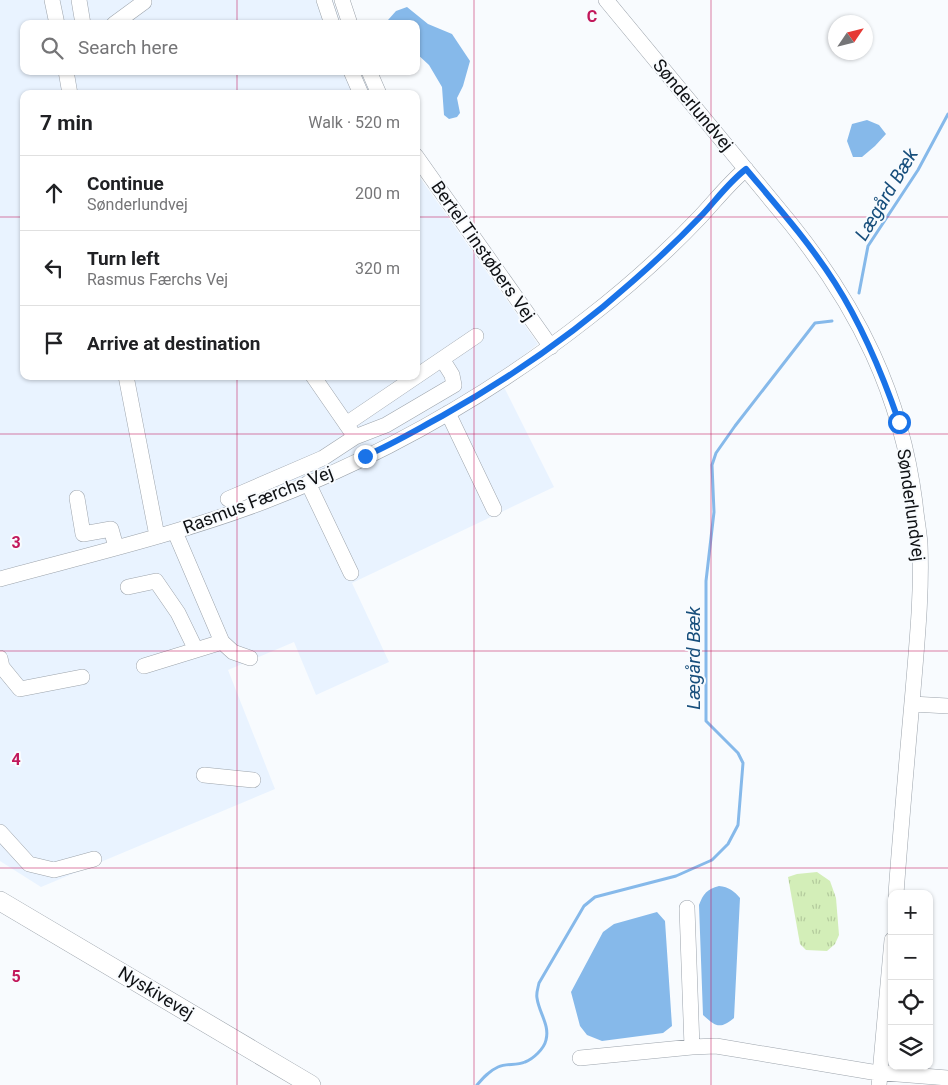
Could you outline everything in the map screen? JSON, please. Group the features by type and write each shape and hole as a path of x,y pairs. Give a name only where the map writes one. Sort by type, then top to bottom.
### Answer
{"main road":[{"name":"Nyskivevej","path":"0,901 311,1085"}],"street":[{"path":"52,0 56,20"},
{"path":"79,0 82,20"},
{"path":"119,20 144,2 143,0"},
{"path":"324,0 331,20"},
{"path":"342,0 349,20"},
{"name":"Sønderlundvej","path":"606,0 807,243 843,295 866,338 886,383 899,422 912,479 920,542 920,598 896,890"},
{"path":"67,75 69,90"},
{"path":"353,75 359,90"},
{"path":"371,75 377,90"},
{"name":"Bertel Tinstøbers Vej","path":"420,162 551,347"},
{"name":"Rasmus Færchs Vej","path":"0,579 175,532 263,502 383,449 496,384 551,347 634,281 746,169"},
{"path":"420,374 476,336"},
{"path":"228,499 323,458 355,437 386,425 454,385 452,375 442,359"},
{"path":"127,380 157,536"},
{"path":"316,380 355,437 365,456"},
{"path":"346,424 411,380"},
{"path":"448,413 494,509"},
{"path":"308,483 351,573"},
{"path":"77,498 84,534 111,529 116,547"},
{"name":"Rasmus Færchs Vej","path":"175,532 222,642"},
{"path":"128,587 156,581 178,613 196,650"},
{"path":"144,666 222,642 233,652 250,658"},
{"path":"0,658 2,667 20,689 82,677"},
{"path":"912,704 948,706"},
{"path":"204,775 253,780"},
{"path":"0,832 29,864 54,870 94,860"},
{"path":"687,908 692,1046"},
{"path":"880,1079 889,980"},
{"path":"580,1058 692,1046 716,1046 880,1079 948,1078"}],"shaded area":[{"path":"0,0 333,0 340,20 20,20 20,75 361,75 369,90 20,90 20,380 420,380 420,178 538,344 498,375 554,487 352,583 389,662 316,695 294,642 228,670 275,789 41,887 0,861"}],"green space":[{"path":"817,872 830,881 836,898 839,935 835,944 827,951 806,950 800,944 788,877"}],"water":[{"path":"407,7 428,24 452,34 470,61 463,86 457,98 460,113 457,117 449,119 444,115 442,87 429,65 420,57 420,20 388,20 396,11"},
{"path":"867,120 879,125 886,134 862,157 853,157 847,141 852,124"},
{"path":"719,886 726,887 740,898 734,1018 721,1025 714,1024 703,1015 699,905 706,893"},
{"path":"657,912 665,921 672,1026 663,1033 602,1041 587,1035 580,1026 571,992 603,932 614,924"}],"waterway":[{"name":"Lægård Bæk","path":"859,293 868,246 918,170 948,114"},
{"name":"Lægård Bæk","path":"477,1085 495,1069 501,1066 528,1061 543,1047 547,1029 537,998 539,983 584,906 595,897 676,876 712,860 728,844 738,825 743,763 738,753 706,721 706,581 714,512 712,465 716,453 735,426 815,323 832,321"}],"route":[{"path":"365,456 383,449 488,390 551,347 634,281 746,169 807,243 847,302 866,338 886,383 899,422"}]}
